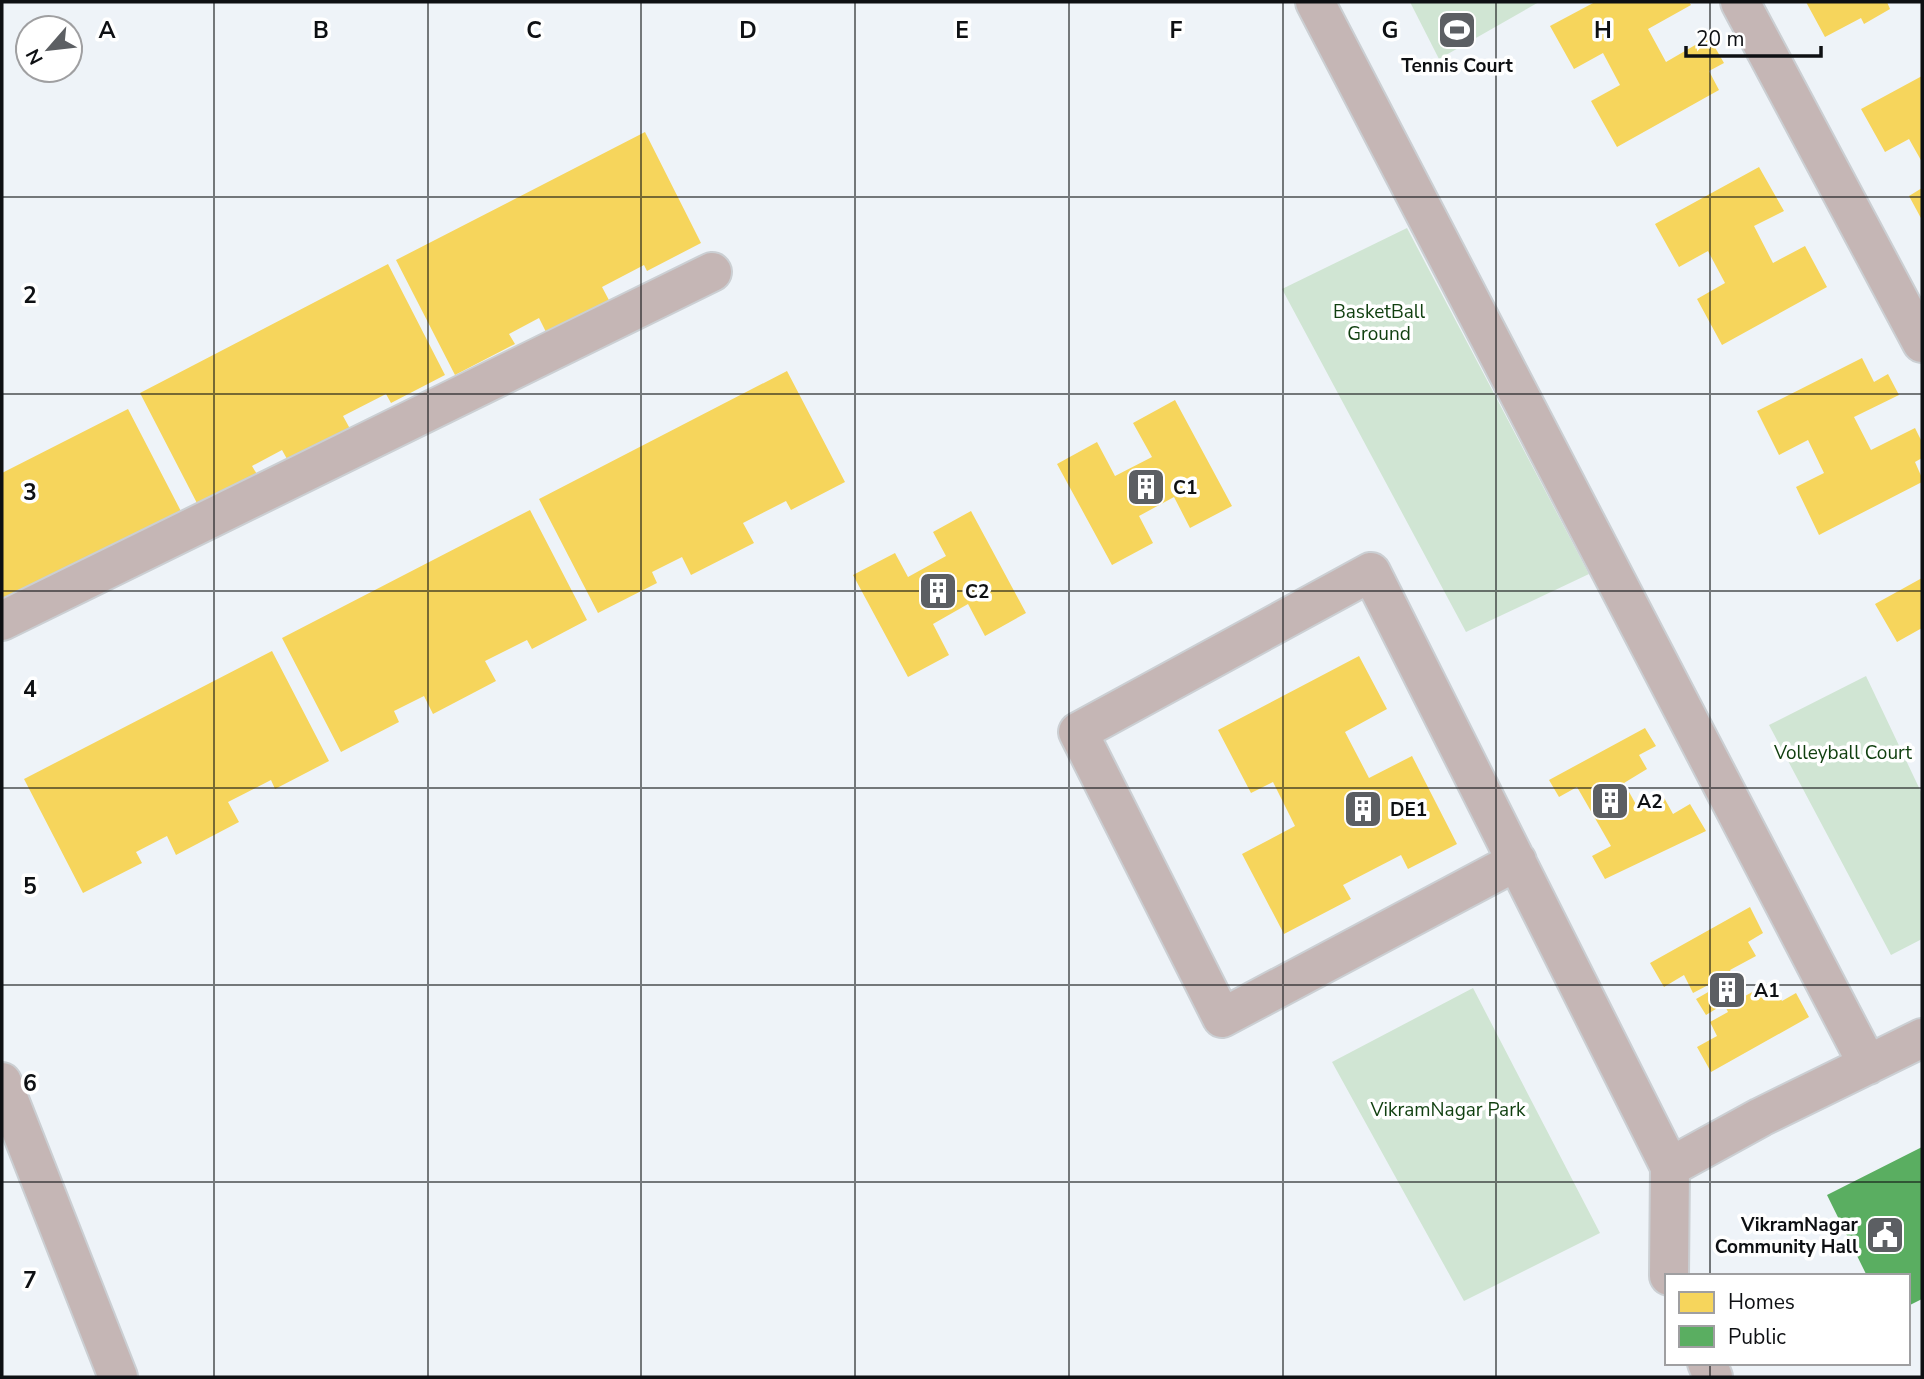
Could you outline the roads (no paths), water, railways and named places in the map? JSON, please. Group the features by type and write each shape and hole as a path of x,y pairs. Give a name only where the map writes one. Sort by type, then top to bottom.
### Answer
{"street":[{"path":"1315,2 1868,1065"},
{"path":"1740,2 1922,343"},
{"path":"2,621 712,272"},
{"path":"1517,861 1222,1018 1079,732 1371,572 1517,861 1670,1167 1669,1274"},
{"path":"1670,1167 1761,1117 1922,1038"},
{"path":"2,1082 118,1377"}],"place":[{"name":"Tennis Court","path":"1457,30"},
{"name":"C1","path":"1146,487"},
{"name":"C2","path":"938,591"},
{"name":"A2","path":"1610,801"},
{"name":"DE1","path":"1363,809"},
{"name":"A1","path":"1727,990"},
{"name":"VikramNagar Community Hall","path":"1885,1235"}],"park label":[{"name":"BasketBall Ground","path":"1379,322"},
{"name":"Volleyball Court","path":"1843,752"},
{"name":"VikramNagar Park","path":"1448,1109"}]}
